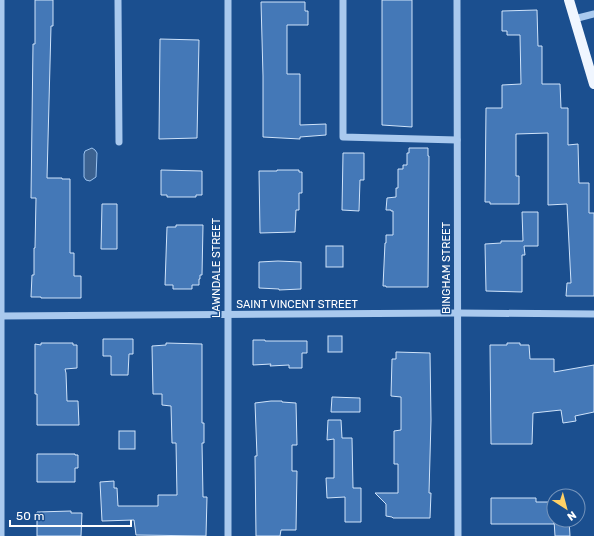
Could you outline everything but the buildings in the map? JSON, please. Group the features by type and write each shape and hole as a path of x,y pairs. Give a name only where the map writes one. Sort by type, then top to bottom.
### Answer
{"main road":[{"path":"569,0 594,84"}],"street":[{"path":"1,0 0,164 2,536"},
{"path":"118,0 119,142"},
{"name":"LAWNDALE STREET","path":"228,0 228,536"},
{"path":"343,0 343,137 457,140"},
{"name":"BINGHAM STREET","path":"457,0 458,536"},
{"path":"574,19 594,14"},
{"name":"SAINT VINCENT STREET","path":"1,316 458,313 594,314"}],"water":[{"path":"92,148 97,153 96,177 90,181 86,180 84,177 84,154 85,151"}]}
